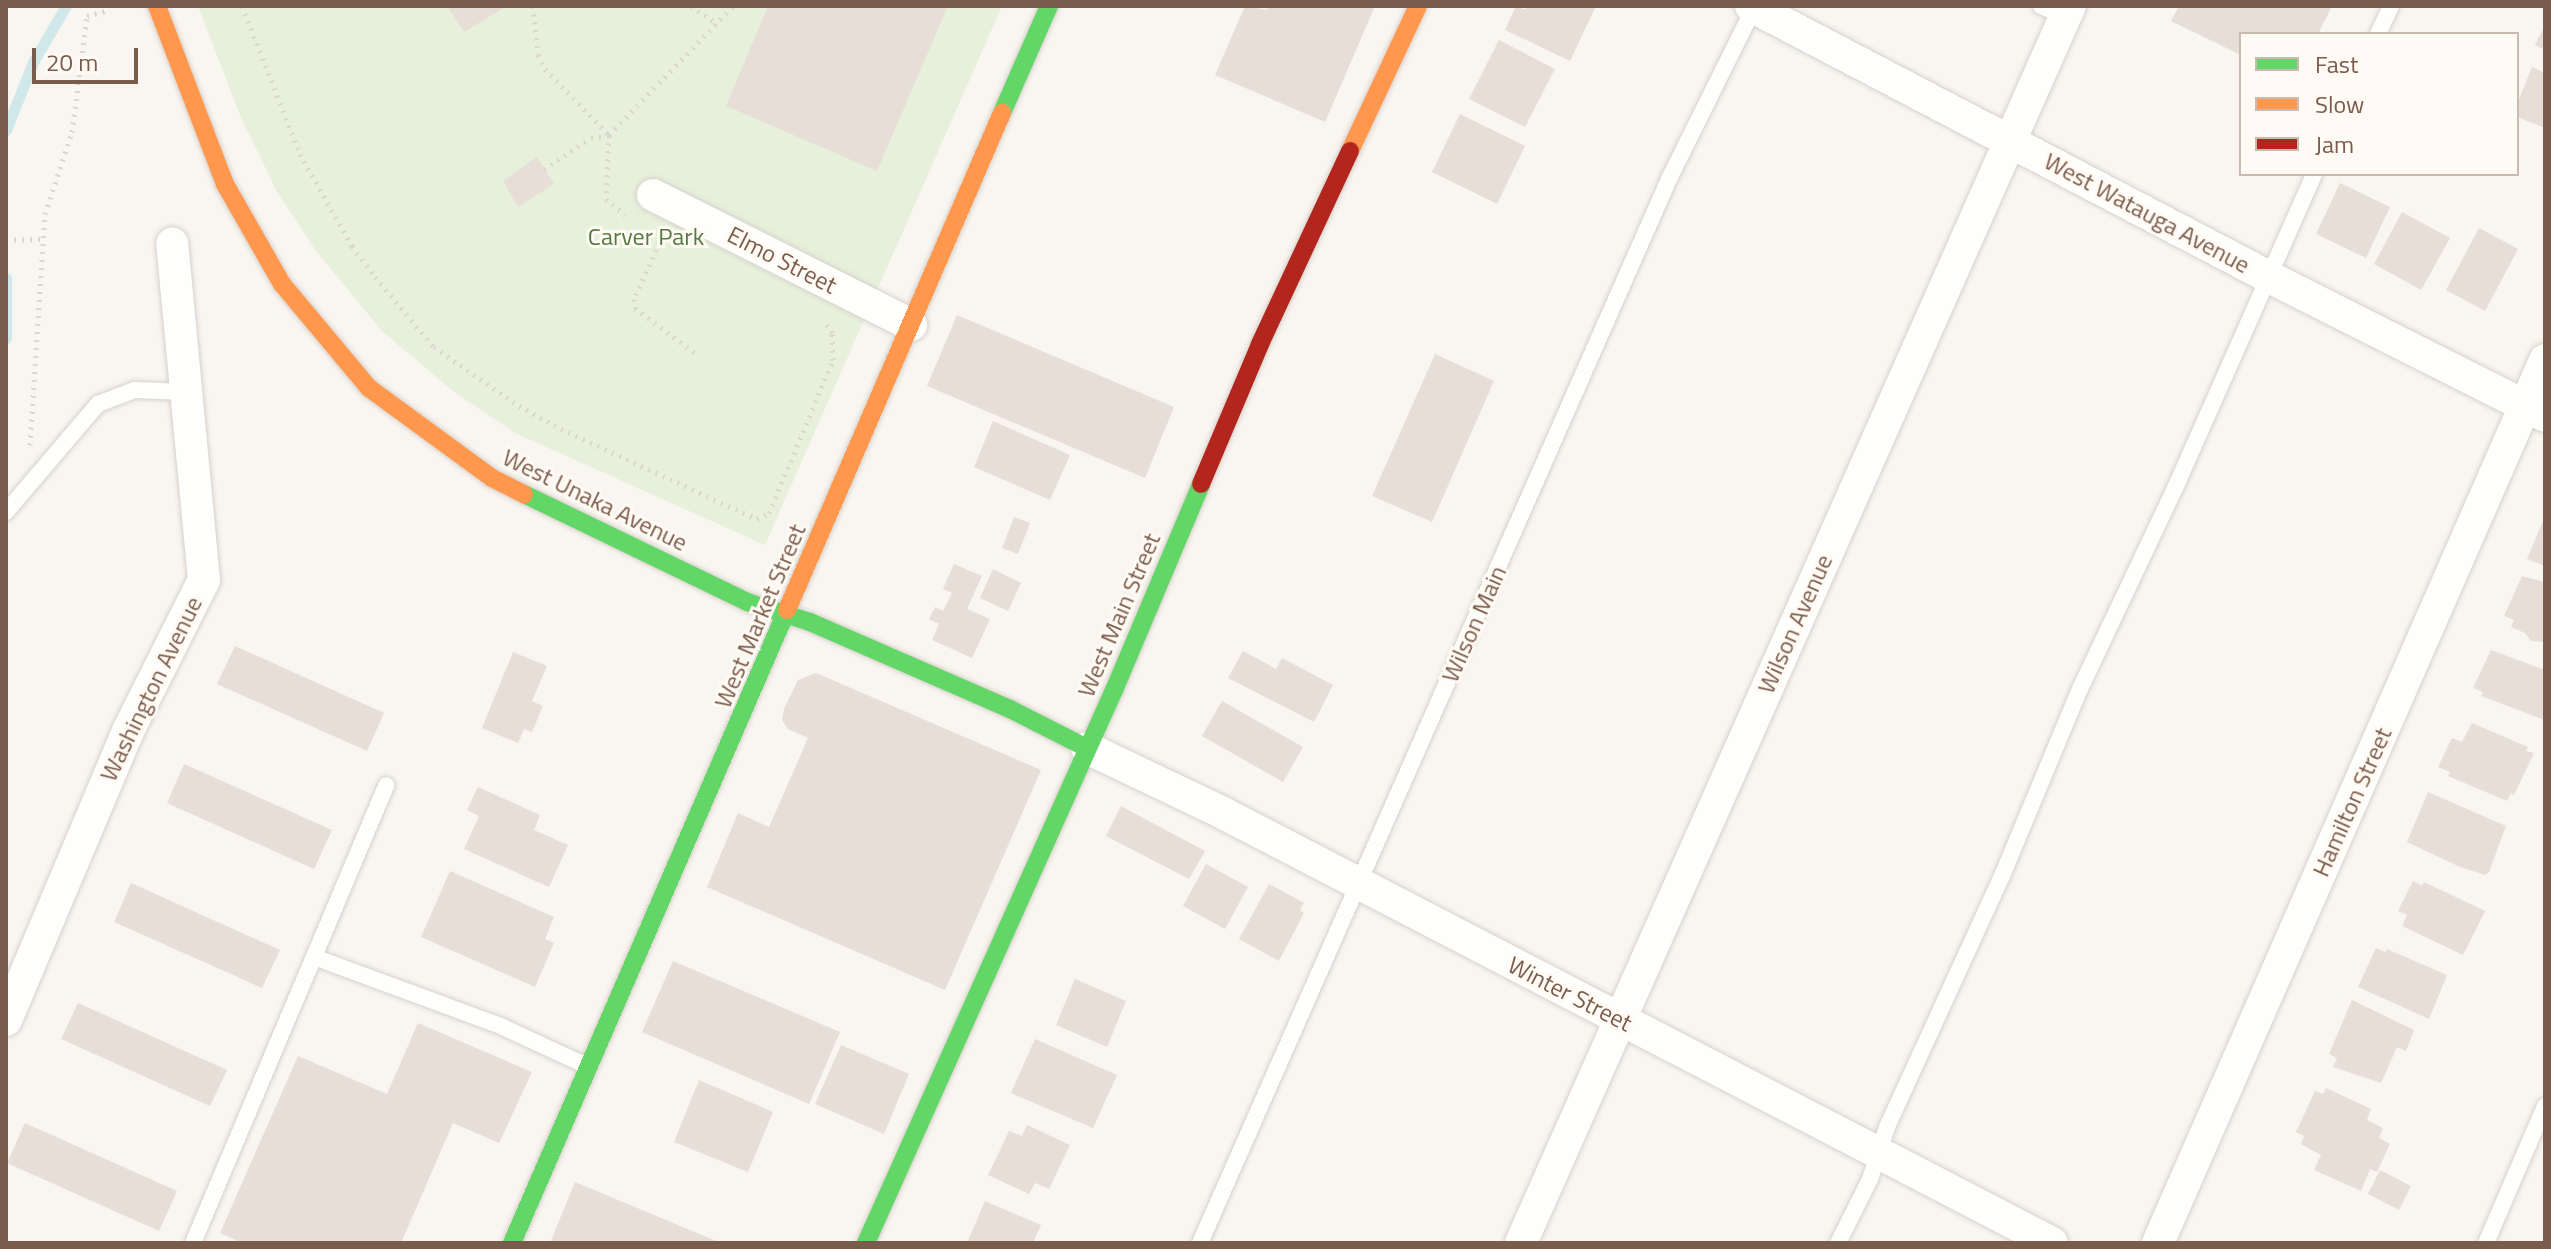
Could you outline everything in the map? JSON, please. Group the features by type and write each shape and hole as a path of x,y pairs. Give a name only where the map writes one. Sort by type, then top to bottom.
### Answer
{"main road":[{"name":"West Unaka Avenue","path":"157,6 225,184 282,284 369,388 492,478 747,602 787,614 1010,709 1087,748"},
{"name":"West Market Street","path":"512,1243 1049,6"},
{"name":"West Main Street","path":"866,1243 1087,748 1266,331 1418,6"}],"street":[{"name":"West Watauga Avenue","path":"1752,7 2267,276 2535,411"},
{"name":"Wilson Avenue","path":"1521,1243 2011,142 2058,10"},
{"name":"Elmo Street","path":"643,207 911,325"},
{"name":"Washington Avenue","path":"6,1020 128,731 204,580 172,244"},
{"name":"Hamilton Street","path":"2158,1243 2535,411 2545,360"},
{"name":"Winter Street","path":"1087,748 1359,884 2052,1243"}],"lane":[{"path":"2379,32 2391,6"},
{"name":"Wilson Main","path":"1200,1243 1670,177 1752,7"},
{"path":"1838,1243 1870,1179 1887,1127 2002,876 2080,689 2176,486 2313,176"},
{"path":"6,512 98,404 135,390 186,392"},
{"path":"193,1243 386,785"},
{"path":"314,957 503,1027 589,1067"},
{"path":"2486,1243 2545,1106"}],"path":[{"path":"242,6 300,154 352,246 375,277 434,347 519,406 561,429 757,519 769,513 833,360 832,333 822,318"},
{"path":"533,6 538,55 545,69 609,135 606,199 617,211 643,207"},
{"path":"691,6 718,24"},
{"path":"544,169 591,138 609,135 733,6"},
{"path":"43,469 29,456 45,214 72,132 87,16 106,11"},
{"path":"654,229 677,240"},
{"path":"664,234 634,299 635,308 695,353"},
{"path":"6,240 43,239"}],"green space":[{"name":"Carver Park","path":"198,6 1002,6 765,545 515,433 453,391 383,332 316,251 277,192 240,115"}],"building":[{"path":"447,6 507,6 464,32"},
{"path":"768,6 948,6 877,171 726,106"},
{"path":"1245,6 1267,10 1269,6 1375,6 1325,122 1215,75"},
{"path":"1516,6 1526,10 1527,6 1596,6 1570,61 1505,30"},
{"path":"2179,6 2332,6 2319,32 2239,32 2239,54 2171,21"},
{"path":"2545,25 2545,50 2535,45"},
{"path":"1499,40 1555,69 1525,127 1469,99"},
{"path":"2532,67 2545,73 2545,128 2519,118 2519,99"},
{"path":"1460,114 1525,146 1497,204 1432,172"},
{"path":"537,157 554,184 518,207 503,181"},
{"path":"2340,183 2390,207 2366,258 2316,234"},
{"path":"2402,212 2450,238 2421,290 2374,264"},
{"path":"2479,228 2518,249 2485,311 2446,290"},
{"path":"957,315 1174,407 1145,478 927,386"},
{"path":"1435,354 1494,381 1432,522 1372,496"},
{"path":"993,421 1070,455 1050,500 974,467"},
{"path":"2545,516 2545,566 2527,559"},
{"path":"1014,517 1030,523 1018,554 1002,548"},
{"path":"954,564 982,576 967,609 990,619 972,658 932,640 939,624 929,619 935,607 943,611 952,593 943,589"},
{"path":"993,569 1021,583 1008,611 980,598"},
{"path":"2522,576 2545,582 2545,642 2531,641 2525,633 2511,627 2514,620 2504,616"},
{"path":"235,646 384,713 367,751 217,684"},
{"path":"2491,650 2545,670 2545,720 2481,696 2483,692 2473,688"},
{"path":"1243,651 1276,669 1282,658 1333,685 1314,722 1228,678"},
{"path":"513,652 547,666 532,701 543,706 532,732 524,729 518,743 482,728"},
{"path":"816,673 1041,770 945,990 707,887 738,813 769,827 808,738 788,729 782,720 784,709 798,680"},
{"path":"1222,701 1303,747 1283,782 1202,736"},
{"path":"2472,723 2528,747 2526,751 2534,753 2514,795 2511,793 2507,801 2448,776 2450,772 2438,767 2452,738 2462,742"},
{"path":"184,764 332,830 314,869 167,803"},
{"path":"478,787 540,815 534,830 568,845 549,887 464,849 479,816 467,810"},
{"path":"2428,792 2506,826 2489,872 2485,875 2407,842"},
{"path":"1121,806 1205,851 1189,879 1106,836"},
{"path":"1206,864 1248,887 1225,929 1183,906"},
{"path":"450,871 554,917 545,939 554,943 535,987 421,937"},
{"path":"2413,881 2422,886 2424,882 2485,911 2463,955 2402,926 2407,915 2398,911"},
{"path":"131,883 280,950 262,988 114,922"},
{"path":"1269,884 1304,903 1300,910 1304,913 1279,961 1239,939"},
{"path":"2376,948 2385,952 2387,949 2447,975 2429,1019 2358,987"},
{"path":"673,961 840,1032 809,1104 642,1032"},
{"path":"1075,979 1126,1001 1107,1047 1056,1025"},
{"path":"2352,1000 2414,1030 2406,1051 2397,1047 2381,1083 2333,1067 2337,1058 2329,1054"},
{"path":"78,1003 227,1070 210,1106 61,1039"},
{"path":"418,1023 532,1072 499,1143 453,1123 401,1243 242,1243 220,1233 298,1056 387,1094"},
{"path":"1035,1039 1117,1075 1093,1128 1011,1093"},
{"path":"841,1045 909,1074 884,1134 815,1104"},
{"path":"699,1080 773,1112 748,1172 674,1142"},
{"path":"2326,1088 2371,1109 2367,1120 2383,1128 2379,1138 2390,1144 2377,1172 2370,1169 2361,1191 2314,1170 2321,1155 2301,1144 2304,1136 2296,1132 2315,1091 2323,1094"},
{"path":"25,1123 177,1191 159,1231 7,1163"},
{"path":"1027,1125 1070,1145 1049,1189 1035,1183 1029,1194 988,1175 1009,1131 1022,1136"},
{"path":"2380,1170 2411,1186 2399,1210 2368,1194"},
{"path":"575,1182 721,1243 550,1243"},
{"path":"985,1201 1041,1225 1033,1243 967,1243"}],"waterway":[{"path":"6,130 33,62 66,6"},
{"path":"6,278 6,338"}],"traffic: fast":[{"path":"1002,113 1049,6"},
{"path":"866,1243 1115,688 1201,484"},
{"path":"524,494 747,602 810,622 1010,709 1087,748"},
{"path":"512,1243 787,610"}],"traffic: slow":[{"path":"157,6 225,184 282,284 369,388 492,478 524,494"},
{"path":"1350,151 1418,6"},
{"path":"787,610 1002,113"}],"traffic: jam":[{"path":"1201,484 1260,344 1350,151"}]}
